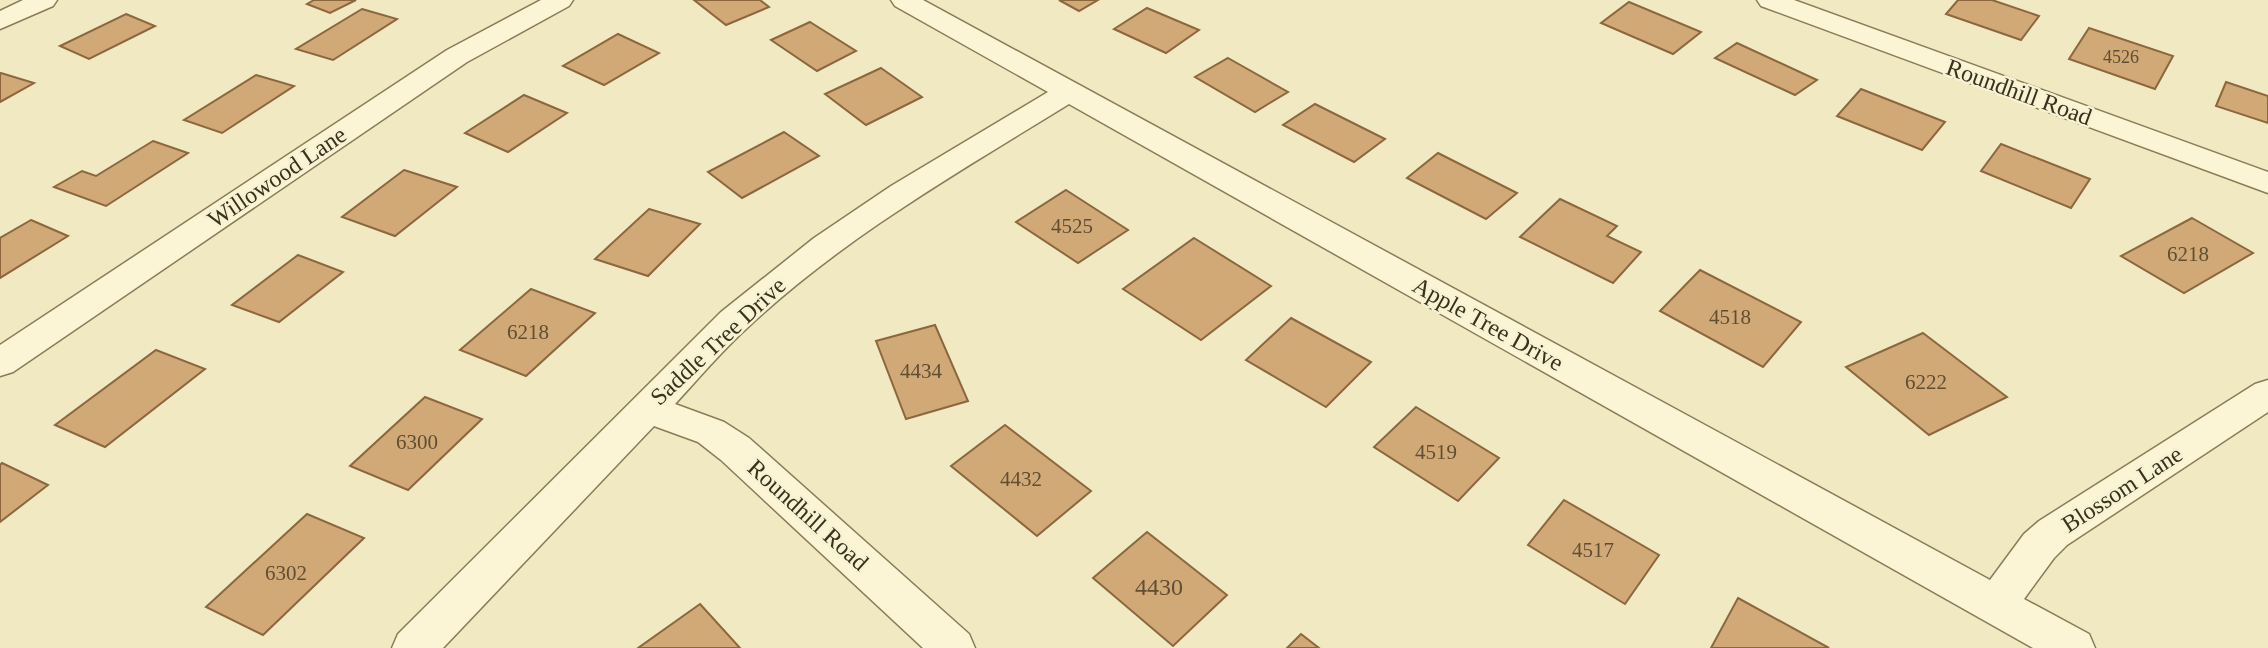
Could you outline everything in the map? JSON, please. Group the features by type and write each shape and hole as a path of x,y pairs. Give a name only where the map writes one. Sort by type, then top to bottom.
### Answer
{"street":[{"path":"0,21 44,0"},
{"name":"Willowood Lane","path":"0,363 457,56 560,0"},
{"name":"Apple Tree Drive","path":"904,0 2073,648"},
{"name":"Roundhill Road","path":"1772,0 2268,183"},
{"name":"Saddle Tree Drive","path":"414,648 733,321 826,246 902,193 1069,92"},
{"name":"Blossom Lane","path":"1996,605 2039,546 2053,533 2268,394"},
{"name":"Roundhill Road","path":"646,408 711,432 736,449 954,648"}],"building":[{"path":"314,0 356,0 330,13 307,4"},
{"path":"694,0 760,0 769,7 726,25"},
{"path":"1059,0 1098,0 1079,11"},
{"path":"1958,0 1992,0 2039,16 2021,40 1946,14"},
{"path":"1629,2 1701,32 1673,54 1601,23"},
{"path":"1147,8 1199,30 1166,53 1114,29"},
{"path":"362,9 397,19 333,60 296,49"},
{"path":"126,14 155,26 89,59 60,46"},
{"path":"810,22 856,51 817,71 771,40"},
{"path":"2089,28 2173,56 2155,89 2069,59"},
{"path":"618,34 659,53 604,85 563,66"},
{"path":"1737,43 1817,80 1795,95 1715,58"},
{"path":"1228,58 1288,92 1255,112 1195,77"},
{"path":"881,68 922,97 866,125 825,94"},
{"path":"1,73 34,83 0,102"},
{"path":"256,75 294,86 222,133 184,120"},
{"path":"2226,82 2268,96 2268,123 2216,106"},
{"path":"1861,89 1945,122 1922,150 1837,116"},
{"path":"524,95 567,113 508,152 465,133"},
{"path":"1315,104 1385,139 1354,162 1283,125"},
{"path":"784,132 819,156 742,198 708,172"},
{"path":"153,141 188,153 106,206 54,187 82,171 96,176"},
{"path":"2001,144 2090,179 2071,208 1981,171"},
{"path":"1438,153 1517,193 1486,219 1407,178"},
{"path":"404,170 457,187 395,236 342,217"},
{"path":"1066,190 1128,230 1078,263 1016,222"},
{"path":"1560,199 1617,226 1607,236 1641,252 1613,283 1520,237"},
{"path":"649,209 700,224 648,276 595,259"},
{"path":"2192,218 2253,253 2184,293 2121,256"},
{"path":"31,220 68,236 0,278 0,238"},
{"path":"1194,238 1271,286 1201,340 1123,289"},
{"path":"298,255 343,272 279,322 232,305"},
{"path":"1700,270 1801,322 1763,367 1660,311"},
{"path":"531,289 595,313 526,376 460,350"},
{"path":"1291,318 1371,362 1326,407 1246,360"},
{"path":"935,325 968,401 906,419 876,341"},
{"path":"1923,333 2007,397 1929,435 1846,367"},
{"path":"156,350 205,369 105,447 55,425"},
{"path":"425,397 482,419 408,490 350,466"},
{"path":"1416,407 1499,458 1458,501 1374,447"},
{"path":"1005,425 1091,491 1037,536 951,466"},
{"path":"2,463 48,485 0,522 0,465"},
{"path":"1564,500 1659,555 1625,604 1528,545"},
{"path":"307,514 364,538 263,635 206,607"},
{"path":"1147,532 1227,595 1173,646 1093,578"},
{"path":"1738,598 1829,648 1711,648"},
{"path":"700,604 740,648 638,648"},
{"path":"1301,634 1319,648 1287,648"}]}
